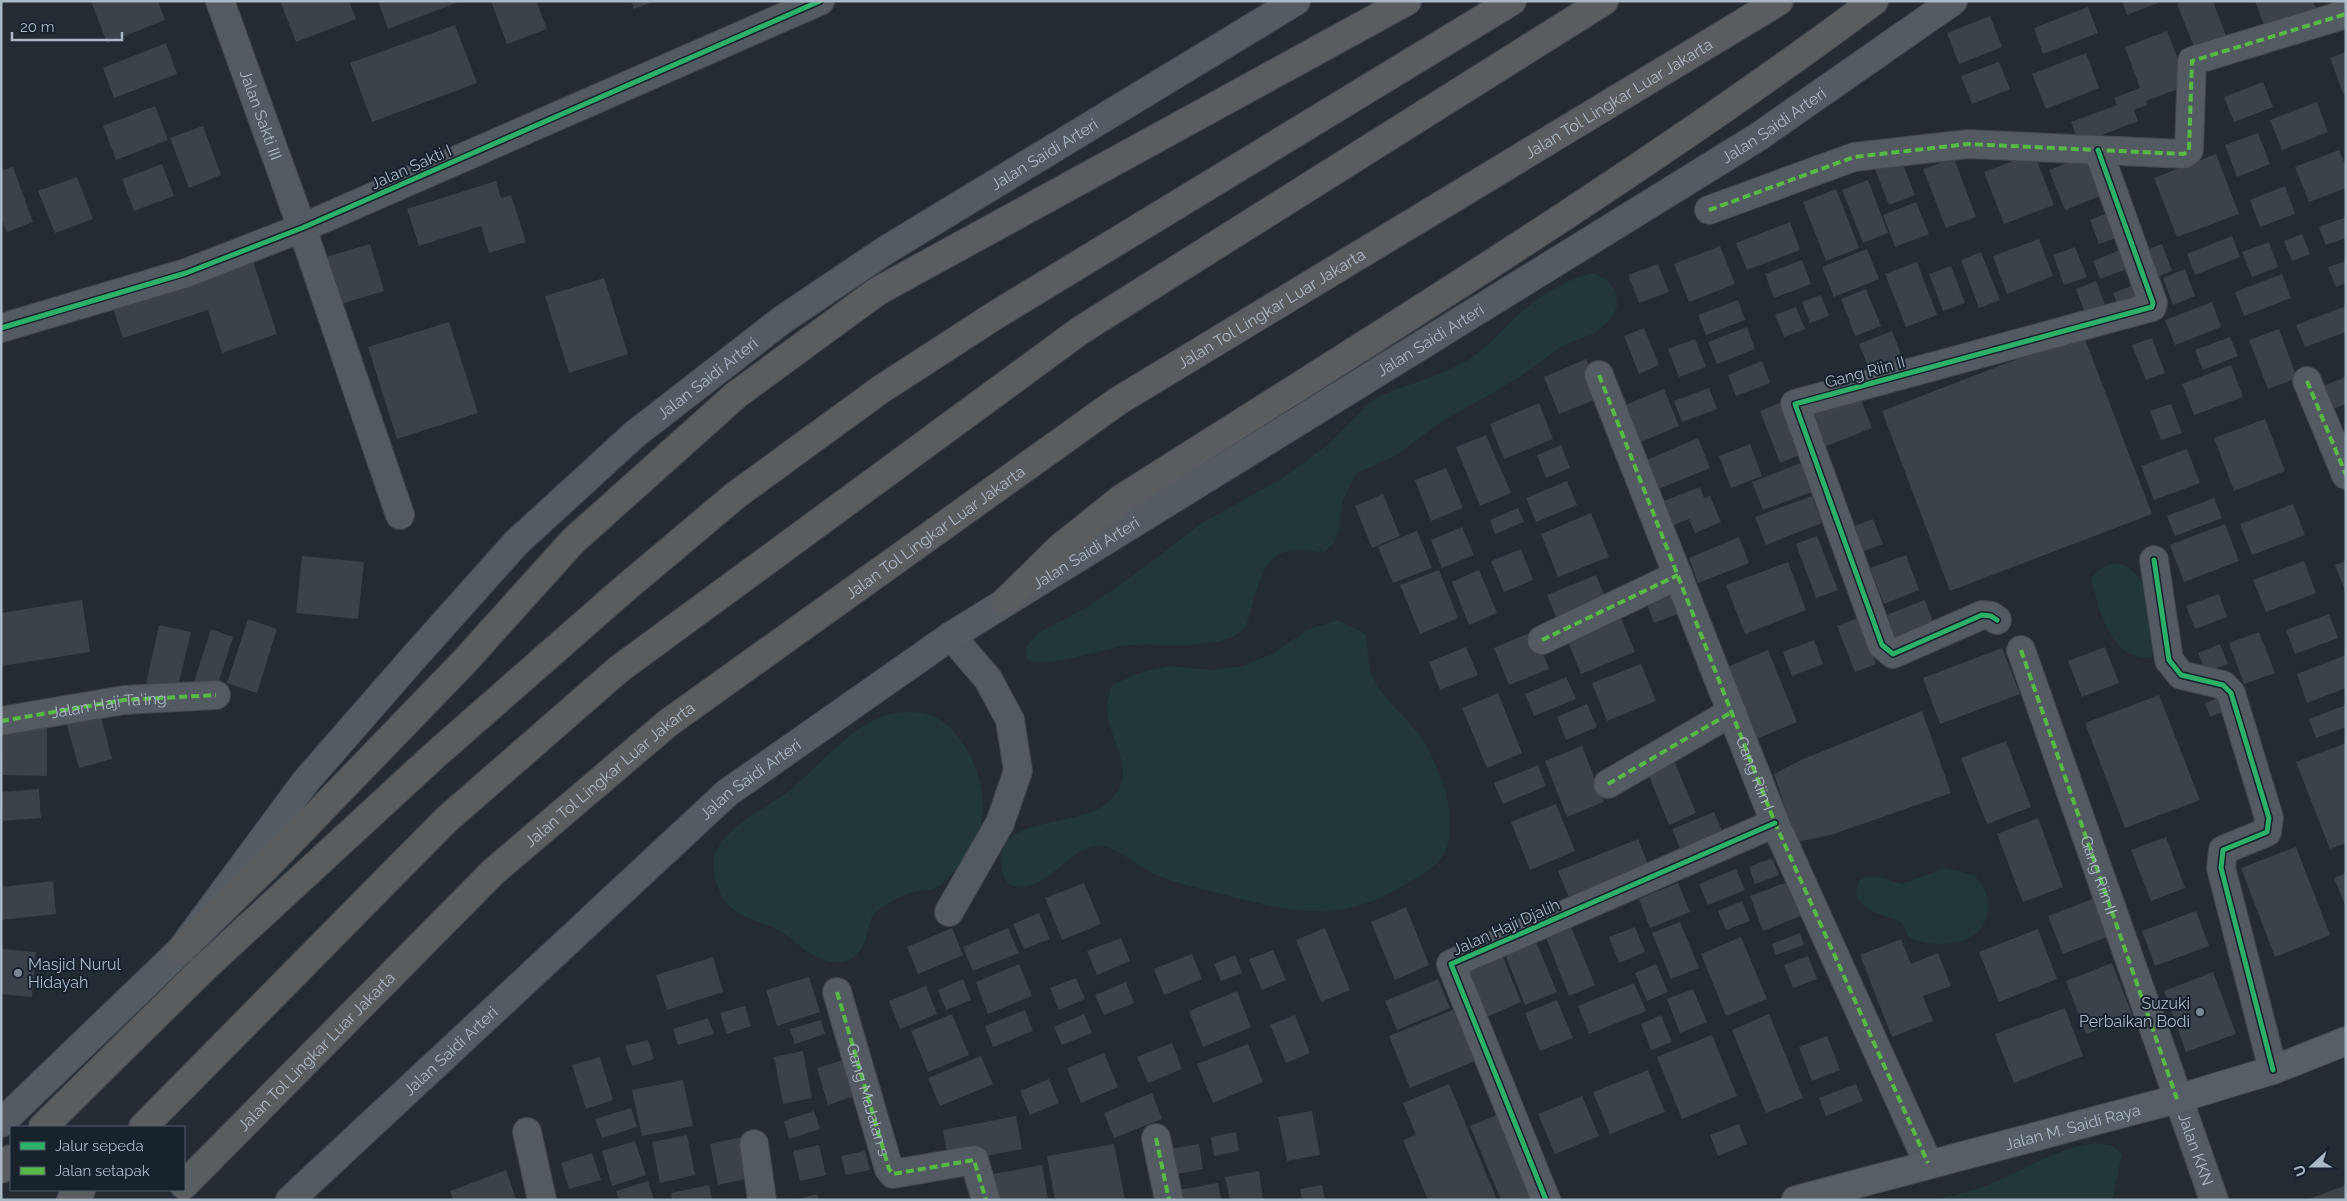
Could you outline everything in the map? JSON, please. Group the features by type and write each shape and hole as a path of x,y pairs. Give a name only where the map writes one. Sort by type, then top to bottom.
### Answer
{"highway":[{"path":"181,950 265,868 464,662 573,541 736,395 878,291 1406,1"},
{"path":"44,1126 204,968 435,755 623,590 736,495 880,390 994,316 1512,1"},
{"path":"144,1126 446,820 620,669 1081,330 1604,1"},
{"name":"Jalan Tol Lingkar Luar Jakarta","path":"185,1184 493,872 668,723 1118,401 1778,1"},
{"path":"1006,601 1060,548 1121,499 1565,216 1806,52 1874,1"},
{"path":"1,1169 10,1160"},
{"path":"169,1200 178,1191"}],"main road":[{"name":"Jalan Saidi Arteri","path":"1,1123 181,950 306,781 416,655 516,543 636,434 782,320 886,250 1296,1"},
{"name":"Jalan Saidi Arteri","path":"290,1200 727,794 951,636 1758,137 1953,1"}],"street":[{"name":"Jalan Sakti III","path":"220,1 302,228 400,515"},
{"name":"Jalan Sakti I","path":"1,328 186,273 302,228 820,1"},
{"path":"1709,210 1854,156 1968,144 2184,154 2189,150 2192,61 2346,14"},
{"name":"Gang Riin II","path":"1998,620 1982,615 1893,654 1888,652 1882,645 1795,404 2152,307 2153,303 2098,150"},
{"name":"Gang Riin I","path":"1599,374 1775,823 1928,1163"},
{"path":"2307,381 2346,475"},
{"path":"2154,560 2169,660 2181,676 2223,685 2231,693 2270,818 2267,832 2223,850 2221,868 2273,1070"},
{"path":"1542,640 1678,574"},
{"path":"949,912 1000,823 1018,771 1010,720 988,679 951,636"},
{"name":"Gang Riin II","path":"2021,650 2177,1099"},
{"name":"Jalan Haji Ta'ing","path":"1,721 124,700 216,695"},
{"path":"1608,784 1732,712"},
{"name":"Jalan Haji Djalih","path":"1546,1200 1451,964 1775,823"},
{"name":"Gang MaJalan s","path":"837,992 889,1169 893,1174 974,1160 986,1200"},
{"name":"Jalan M. Saidi Raya","path":"1796,1200 1928,1163 2177,1099 2273,1070 2346,1041"},
{"name":"Jalan KKN","path":"2177,1099 2214,1200"},
{"path":"527,1132 542,1200"},
{"path":"1156,1138 1169,1200"},
{"path":"754,1144 762,1200"}],"green space":[{"path":"1593,273 1607,280 1616,292 1617,307 1610,320 1593,334 1564,345 1515,380 1438,424 1395,456 1357,473 1343,499 1335,542 1323,553 1305,550 1291,551 1280,554 1271,560 1260,581 1247,623 1239,633 1227,639 1199,644 1123,646 1059,661 1035,662 1027,659 1026,647 1038,633 1091,605 1153,561 1200,524 1281,479 1326,446 1369,403 1382,395 1436,375 1468,360 1541,297 1566,282"},
{"path":"2115,563 2127,567 2143,585 2150,612 2155,651 2151,657 2137,656 2126,651 2116,642 2109,631 2098,604 2091,578 2100,569"},
{"path":"1338,620 1366,634 1371,673 1377,686 1424,741 1439,773 1447,797 1450,831 1441,859 1427,872 1382,897 1360,905 1339,910 1317,911 1296,910 1250,901 1174,881 1156,875 1120,853 1100,846 1079,852 1042,881 1018,887 1006,883 1001,860 1005,844 1016,834 1033,827 1091,812 1107,803 1122,783 1122,762 1111,730 1107,710 1112,685 1139,673 1169,666 1213,670 1243,666 1272,654 1309,629"},
{"path":"907,712 930,715 955,733 973,762 979,778 983,811 981,826 975,842 961,863 936,888 912,892 875,912 865,941 858,953 850,960 840,963 830,962 810,953 781,932 749,918 730,907 717,885 714,870 716,851 726,837 742,822 790,790 842,742 864,726 883,716"},
{"path":"1945,868 1974,875 1986,893 1987,898 1986,920 1980,930 1959,942 1933,944 1909,938 1902,923 1869,909 1858,898 1856,891 1859,881 1865,877 1880,877 1902,884"},
{"path":"2096,1143 2111,1145 2122,1154 2112,1200 1930,1200 1981,1188 2045,1158 2083,1145"}],"building":[{"path":"91,1 158,1 165,20 107,43"},
{"path":"280,1 349,1 356,19 296,42"},
{"path":"378,1 461,1 388,29"},
{"path":"491,1 536,1 547,29 507,44"},
{"path":"631,1 655,1 634,9"},
{"path":"2122,1 2163,1 2127,15"},
{"path":"2184,1 2213,1 2229,44 2198,57 2177,4"},
{"path":"2255,1 2313,1 2317,13 2267,33"},
{"path":"2088,7 2098,33 2043,54 2034,28"},
{"path":"1990,16 2002,47 1959,64 1947,33"},
{"path":"455,25 477,83 372,122 350,63"},
{"path":"2167,31 2188,85 2146,101 2147,105 2134,110 2138,121 2079,144 2071,122 2117,105 2114,98 2140,88 2125,47"},
{"path":"166,43 177,74 114,98 103,68"},
{"path":"2346,52 2346,92 2343,93 2330,58"},
{"path":"2086,53 2099,88 2046,109 2032,74"},
{"path":"1999,62 2010,89 1972,104 1961,76"},
{"path":"2263,82 2273,107 2234,122 2224,97"},
{"path":"2317,102 2328,132 2282,150 2270,120"},
{"path":"155,106 168,140 116,160 103,126"},
{"path":"203,126 221,175 189,188 170,138"},
{"path":"2258,133 2270,164 2237,177 2225,145"},
{"path":"2339,150 2346,167 2346,188 2309,202 2295,167"},
{"path":"2034,153 2054,205 2004,224 1984,172"},
{"path":"2093,153 2108,193 2065,210 2049,170"},
{"path":"2216,154 2239,214 2177,237 2154,178"},
{"path":"1954,158 1976,217 1946,228 1923,169"},
{"path":"1901,159 1915,195 1889,205 1875,169"},
{"path":"162,164 174,196 134,211 122,179"},
{"path":"13,167 33,222 7,232 1,218 1,171"},
{"path":"77,177 93,219 55,233 38,191"},
{"path":"1868,180 1888,233 1863,243 1842,190"},
{"path":"496,181 501,198 511,195 526,242 489,253 481,226 419,246 407,209"},
{"path":"2285,186 2295,214 2260,227 2250,200"},
{"path":"1836,189 1859,248 1826,261 1803,202"},
{"path":"1916,202 1929,234 1895,247 1883,215"},
{"path":"2117,209 2127,234 2099,244 2090,220"},
{"path":"2346,217 2346,238 2326,245 2319,227"},
{"path":"1790,222 1800,250 1747,270 1736,243"},
{"path":"2302,234 2310,254 2292,261 2284,241"},
{"path":"2232,236 2240,257 2195,275 2187,254"},
{"path":"2039,239 2053,276 2007,294 1993,256"},
{"path":"2269,242 2278,267 2252,277 2242,252"},
{"path":"370,244 384,291 341,304 326,257"},
{"path":"2162,244 2172,271 2151,279 2141,252"},
{"path":"1720,246 1735,284 1689,302 1674,264"},
{"path":"2075,247 2087,277 2064,285 2053,255"},
{"path":"1867,249 1879,279 1834,297 1822,267"},
{"path":"2120,250 2127,269 2100,279 2093,261"},
{"path":"1981,252 2000,300 1979,308 1961,260"},
{"path":"252,258 277,334 222,353 208,310 123,338 113,308"},
{"path":"1802,260 1811,284 1774,298 1765,274"},
{"path":"2346,261 2346,283 2336,287 2328,267"},
{"path":"1917,262 1937,315 1906,327 1885,274"},
{"path":"1658,264 1669,292 1639,303 1628,275"},
{"path":"1951,266 1965,303 1943,311 1929,274"},
{"path":"2185,269 2195,296 2173,305 2163,278"},
{"path":"2282,274 2291,298 2244,316 2235,292"},
{"path":"604,278 628,354 569,373 545,296"},
{"path":"2096,281 2108,313 2088,321 2076,289"},
{"path":"2134,285 2141,305 2121,313 2113,293"},
{"path":"1866,289 1881,326 1855,336 1841,299"},
{"path":"1821,295 1829,316 1810,323 1802,302"},
{"path":"1738,300 1745,320 1706,335 1698,315"},
{"path":"2212,302 2221,327 2175,345 2165,320"},
{"path":"2346,306 2346,332 2305,347 2296,325"},
{"path":"1796,307 1805,329 1784,337 1775,315"},
{"path":"449,322 478,413 397,439 368,347"},
{"path":"1747,327 1755,349 1717,364 1708,342"},
{"path":"1644,328 1659,365 1639,374 1624,336"},
{"path":"2279,329 2297,378 2268,389 2249,340"},
{"path":"1892,331 1904,362 1871,374 1859,344"},
{"path":"2083,334 2152,514 1950,591 1882,411"},
{"path":"2230,337 2238,356 2203,370 2195,350"},
{"path":"2152,338 2165,373 2146,380 2132,345"},
{"path":"1695,339 1706,367 1679,377 1668,349"},
{"path":"1586,359 1602,397 1559,414 1544,377"},
{"path":"1762,361 1770,383 1736,396 1728,375"},
{"path":"2231,365 2243,397 2194,415 2182,384"},
{"path":"2346,377 2346,404 2323,413 2315,389"},
{"path":"1709,388 1717,409 1682,422 1674,401"},
{"path":"1664,389 1679,426 1634,445 1618,408"},
{"path":"1858,392 1872,428 1824,447 1810,410"},
{"path":"1787,400 1807,452 1780,463 1760,411"},
{"path":"1539,403 1553,439 1504,459 1490,424"},
{"path":"2171,404 2182,433 2161,440 2150,411"},
{"path":"2265,419 2285,471 2234,491 2214,438"},
{"path":"1486,435 1511,493 1480,506 1456,447"},
{"path":"1698,438 1710,468 1654,491 1642,462"},
{"path":"1750,444 1762,476 1731,488 1719,456"},
{"path":"1561,445 1570,468 1546,478 1537,455"},
{"path":"2187,449 2200,483 2154,500 2141,466"},
{"path":"1801,463 1812,492 1763,510 1752,482"},
{"path":"1446,468 1463,508 1431,521 1415,480"},
{"path":"1567,481 1577,505 1536,522 1526,498"},
{"path":"1700,487 1704,498 1710,496 1721,522 1695,533 1689,519 1666,528 1656,504"},
{"path":"1383,494 1400,536 1372,548 1355,506"},
{"path":"1812,496 1822,523 1766,545 1755,517"},
{"path":"2214,498 2222,518 2175,536 2167,516"},
{"path":"2293,504 2305,535 2252,555 2240,524"},
{"path":"1518,508 1524,522 1495,534 1490,520"},
{"path":"1591,513 1609,557 1558,577 1541,534"},
{"path":"1873,519 1883,544 1861,552 1852,527"},
{"path":"2225,524 2239,561 2184,582 2170,545"},
{"path":"1462,527 1474,555 1442,568 1431,540"},
{"path":"1417,531 1432,568 1393,583 1378,547"},
{"path":"1817,536 1838,590 1816,598 1796,544"},
{"path":"1739,537 1749,563 1698,583 1689,558"},
{"path":"1521,549 1533,580 1504,592 1491,561"},
{"path":"1906,555 1919,590 1884,604 1870,568"},
{"path":"302,556 364,562 358,619 296,613"},
{"path":"2304,561 2316,593 2266,612 2253,580"},
{"path":"2346,561 2346,593 2335,565"},
{"path":"1788,562 1806,610 1745,634 1726,585"},
{"path":"1439,570 1458,618 1420,634 1400,585"},
{"path":"1479,570 1497,613 1469,625 1452,582"},
{"path":"1596,575 1607,603 1558,622 1547,595"},
{"path":"1677,587 1685,611 1654,623 1645,599"},
{"path":"2219,594 2227,617 2195,629 2186,606"},
{"path":"82,600 90,652 1,666 1,613"},
{"path":"1925,600 1935,628 1895,644 1884,616"},
{"path":"1618,611 1635,652 1581,674 1564,632"},
{"path":"2329,614 2338,638 2295,654 2286,630"},
{"path":"1858,618 1876,664 1855,672 1837,626"},
{"path":"248,619 277,629 257,693 227,683"},
{"path":"159,625 191,632 177,691 146,684"},
{"path":"211,629 233,637 215,693 193,685"},
{"path":"1534,631 1549,669 1509,685 1494,648"},
{"path":"2259,632 2275,673 2244,684 2229,643"},
{"path":"1814,640 1823,664 1792,676 1783,652"},
{"path":"2220,644 2228,664 2206,672 2198,653"},
{"path":"1466,647 1478,675 1440,690 1429,662"},
{"path":"2105,647 2119,683 2082,697 2068,661"},
{"path":"2002,648 2020,694 1940,724 1923,678"},
{"path":"1768,650 1797,722 1754,740 1725,668"},
{"path":"2346,655 2346,688 2307,703 2297,674"},
{"path":"1641,664 1656,701 1607,721 1592,683"},
{"path":"1566,677 1576,699 1534,716 1525,694"},
{"path":"1498,693 1522,753 1487,768 1462,708"},
{"path":"2159,695 2200,800 2125,828 2085,723"},
{"path":"2225,695 2230,709 2210,717 2205,703"},
{"path":"1587,704 1597,727 1566,740 1557,717"},
{"path":"2346,705 2346,727 2316,738 2309,719"},
{"path":"1922,711 1951,793 1831,835 1797,842 1774,774 1801,760"},
{"path":"101,717 112,759 79,768 67,725"},
{"path":"3,726 47,727 47,776 2,775"},
{"path":"2006,741 2031,807 1987,824 1961,758"},
{"path":"2346,743 2346,843 2330,849 2296,762"},
{"path":"1582,746 1604,802 1567,817 1545,761"},
{"path":"1675,763 1696,813 1669,825 1648,774"},
{"path":"1538,765 1546,786 1503,804 1494,783"},
{"path":"39,789 41,818 3,821 1,792"},
{"path":"1556,804 1575,851 1530,870 1511,822"},
{"path":"1714,812 1722,831 1680,848 1672,829"},
{"path":"2038,818 2063,887 2023,902 1997,834"},
{"path":"2166,837 2185,888 2151,901 2131,850"},
{"path":"1638,839 1649,867 1570,900 1558,871"},
{"path":"2296,847 2330,935 2275,957 2241,868"},
{"path":"1772,858 1779,875 1755,884 1749,867"},
{"path":"1736,869 1745,890 1708,905 1699,884"},
{"path":"2346,873 2346,907 2334,878"},
{"path":"1793,880 1806,914 1763,931 1750,896"},
{"path":"53,881 56,914 1,920 1,887"},
{"path":"1084,883 1101,924 1062,940 1045,898"},
{"path":"1678,883 1690,912 1650,928 1639,899"},
{"path":"2095,898 2110,936 2063,954 2048,916"},
{"path":"1742,901 1750,921 1726,930 1718,911"},
{"path":"1406,907 1429,965 1395,980 1371,922"},
{"path":"2196,911 2209,946 2155,966 2142,931"},
{"path":"1039,913 1050,939 1024,949 1013,924"},
{"path":"1569,922 1595,985 1569,996 1544,932"},
{"path":"1680,922 1699,968 1671,979 1652,933"},
{"path":"1635,927 1645,952 1619,963 1609,937"},
{"path":"952,928 963,955 918,974 907,947"},
{"path":"1008,928 1019,953 973,971 963,947"},
{"path":"1325,928 1350,990 1321,1002 1296,940"},
{"path":"2038,929 2057,979 1999,1002 1979,952"},
{"path":"1800,933 1804,945 1776,955 1772,944"},
{"path":"1534,937 1557,992 1525,1005 1503,949"},
{"path":"1741,937 1767,999 1726,1016 1701,954"},
{"path":"1121,938 1130,961 1097,975 1087,951"},
{"path":"1901,939 1911,964 1938,953 1951,986 1923,996 1933,1021 1892,1037 1860,955"},
{"name":"Masjid Nurul Hidayah","path":"1,949 36,952 32,997 1,994"},
{"path":"1273,950 1286,980 1262,990 1249,959"},
{"path":"1192,954 1202,979 1164,995 1154,969"},
{"path":"1235,955 1242,973 1221,981 1214,964"},
{"path":"1808,956 1817,979 1793,988 1784,965"},
{"path":"713,957 723,992 667,1010 656,975"},
{"path":"1503,957 1521,1002 1482,1019 1464,973"},
{"path":"2112,963 2133,1017 2086,1034 2066,981"},
{"path":"1019,964 1032,996 988,1014 976,982"},
{"path":"1656,964 1668,992 1647,1001 1635,973"},
{"name":"Suzuki Perbaikan Bodi","path":"2213,972 2236,1034 2186,1052 2164,991"},
{"path":"809,977 820,1012 777,1026 766,990"},
{"path":"1076,978 1085,999 1059,1010 1050,988"},
{"path":"963,979 971,1000 946,1010 938,990"},
{"path":"1438,979 1450,1008 1397,1030 1385,1001"},
{"path":"1126,982 1134,1003 1104,1015 1095,995"},
{"path":"1634,983 1646,1011 1589,1034 1578,1006"},
{"path":"926,986 937,1014 900,1029 889,1001"},
{"path":"1693,989 1707,1022 1680,1033 1667,999"},
{"path":"1237,991 1251,1027 1203,1047 1189,1011"},
{"path":"1557,1000 1573,1038 1540,1051 1525,1013"},
{"path":"745,1006 751,1026 727,1034 720,1013"},
{"path":"2065,1008 2083,1056 2014,1083 1995,1034"},
{"path":"1025,1010 1033,1031 993,1047 985,1026"},
{"path":"1453,1010 1475,1061 1410,1088 1389,1036"},
{"path":"952,1014 969,1055 928,1072 911,1031"},
{"path":"1084,1014 1092,1033 1062,1045 1054,1027"},
{"path":"1769,1014 1803,1098 1766,1113 1732,1030"},
{"path":"1295,1015 1310,1053 1286,1063 1270,1025"},
{"path":"1661,1015 1672,1042 1651,1050 1641,1024"},
{"path":"708,1018 714,1034 678,1045 673,1029"},
{"path":"821,1020 825,1034 795,1044 790,1029"},
{"path":"1712,1035 1737,1096 1682,1119 1657,1057"},
{"path":"1827,1036 1840,1070 1812,1081 1799,1047"},
{"path":"648,1040 654,1059 632,1066 625,1046"},
{"path":"1172,1043 1182,1069 1148,1083 1137,1057"},
{"path":"1248,1044 1263,1082 1213,1103 1197,1064"},
{"path":"803,1051 812,1098 783,1104 774,1057"},
{"path":"1104,1053 1118,1087 1081,1103 1067,1068"},
{"path":"981,1056 993,1084 940,1106 928,1078"},
{"path":"600,1057 613,1100 586,1109 572,1065"},
{"path":"844,1060 855,1096 828,1105 817,1068"},
{"path":"1648,1070 1665,1112 1610,1134 1593,1092"},
{"path":"1049,1079 1059,1103 1030,1115 1020,1091"},
{"path":"683,1080 693,1126 642,1136 632,1090"},
{"path":"1449,1084 1497,1200 1428,1200 1403,1140 1416,1135 1403,1103"},
{"path":"1856,1084 1863,1101 1826,1116 1819,1098"},
{"path":"1152,1093 1162,1119 1114,1138 1104,1113"},
{"path":"1582,1096 1599,1136 1555,1154 1538,1114"},
{"path":"631,1108 637,1127 602,1138 595,1119"},
{"path":"814,1111 820,1129 789,1139 784,1121"},
{"path":"1312,1111 1320,1155 1287,1161 1278,1117"},
{"path":"1502,1113 1537,1200 1501,1200 1470,1126"},
{"path":"1016,1116 1022,1149 949,1163 943,1130"},
{"path":"1739,1124 1747,1144 1718,1156 1710,1135"},
{"path":"1236,1132 1239,1151 1214,1156 1211,1137"},
{"path":"687,1135 695,1175 660,1183 652,1142"},
{"path":"742,1137 750,1178 718,1185 710,1144"},
{"path":"635,1141 646,1175 612,1186 602,1151"},
{"path":"1114,1144 1125,1200 1055,1200 1047,1156"},
{"path":"1199,1144 1203,1169 1168,1176 1163,1150"},
{"path":"819,1145 826,1175 800,1181 793,1151"},
{"path":"865,1151 870,1170 846,1175 841,1156"},
{"path":"592,1153 601,1180 569,1189 561,1163"},
{"path":"1042,1165 1048,1200 993,1200 988,1175"},
{"path":"506,1170 516,1199 453,1200 450,1191"},
{"path":"1259,1171 1263,1199 1230,1200 1225,1177"},
{"path":"648,1181 654,1200 619,1200 616,1191"},
{"path":"1218,1183 1221,1200 1180,1200 1178,1190"},
{"path":"709,1185 712,1200 672,1200 671,1193"},
{"path":"1322,1185 1325,1200 1302,1200 1300,1189"},
{"path":"2346,1185 2346,1200 2306,1200"},
{"path":"817,1194 819,1200 798,1200 798,1199"}],"marked path":[{"path":"1709,210 1854,157 1968,144 2184,154 2189,150 2192,61 2346,14"},
{"path":"1599,375 1775,823 1928,1163"},
{"path":"2307,381 2346,475"},
{"path":"1542,640 1678,575"},
{"path":"2021,650 2177,1099"},
{"path":"1,721 124,700 216,695"},
{"path":"1608,784 1732,712"},
{"path":"837,992 889,1169 893,1174 974,1160 986,1200"},
{"path":"1156,1138 1169,1200"}],"cycle path":[{"path":"1,328 186,273 302,228 820,1"},
{"path":"1997,620 1991,616 1982,615 1893,654 1882,645 1795,404 2152,307 2153,303 2098,150"},
{"path":"2154,560 2169,660 2181,675 2223,685 2231,693 2269,818 2267,832 2223,850 2221,868 2273,1070"},
{"path":"1546,1200 1451,964 1775,823"}],"place":[{"name":"Masjid Nurul Hidayah","path":"18,973"},
{"name":"Suzuki Perbaikan Bodi","path":"2200,1012"}]}
